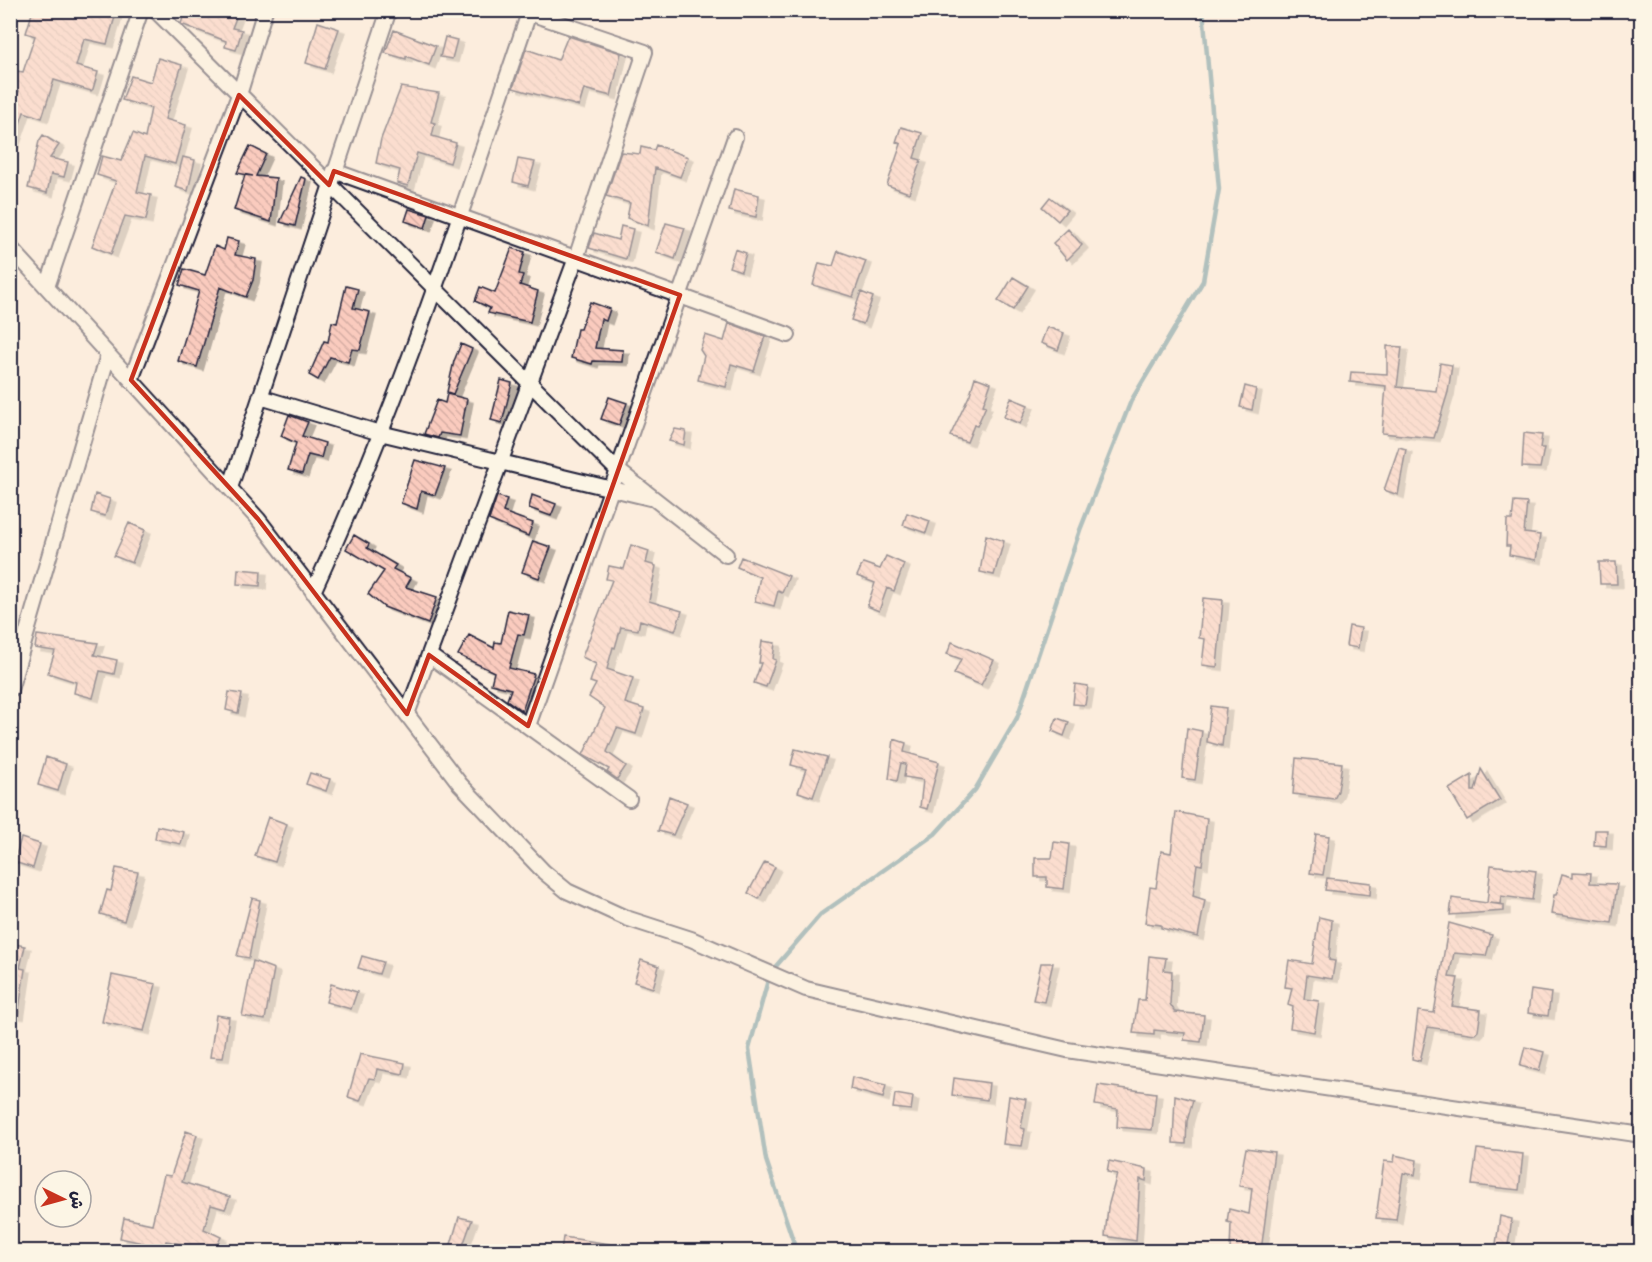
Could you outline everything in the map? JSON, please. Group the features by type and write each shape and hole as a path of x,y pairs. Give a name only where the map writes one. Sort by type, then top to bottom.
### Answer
{"street":[{"path":"47,287 141,10"},
{"path":"155,10 619,471 726,555"},
{"path":"131,380 239,95 265,10"},
{"path":"230,488 389,10"},
{"path":"313,592 348,517 434,289 527,11 645,52 531,384 407,714"},
{"path":"528,726 735,137"},
{"path":"334,171 788,335"},
{"path":"10,247 258,519 460,784 544,872 567,891 626,918 691,939 806,989 1067,1050 1641,1135"},
{"path":"10,690 108,354"},
{"path":"260,398 380,433 655,499"},
{"path":"429,655 629,799"}],"highlighted area":[{"path":"239,95 329,185 334,171 680,295 528,726 429,655 407,714 258,519 131,380"}],"building":[{"path":"33,10 117,10 107,44 84,39 76,66 98,72 93,89 91,91 54,80 42,118 24,112 12,146 10,109 19,91 12,89 17,71 23,72 35,36 26,33"},
{"path":"185,10 239,10 232,28 242,30 236,50 225,47 226,41 181,24"},
{"path":"318,22 339,29 325,69 306,63"},
{"path":"394,30 436,46 429,65 406,56 406,59 385,53"},
{"path":"568,36 621,53 611,96 584,89 579,106 513,88 526,49 558,60"},
{"path":"445,37 457,40 452,59 440,57"},
{"path":"158,58 182,65 165,119 186,125 175,164 145,156 137,192 151,195 146,220 125,216 111,254 92,246 116,181 97,175 102,156 121,161 133,133 145,138 151,108 122,100 131,76 151,82"},
{"path":"401,87 439,93 431,122 435,123 432,136 456,143 450,163 417,153 408,186 397,183 400,170 376,163 381,139"},
{"path":"901,127 922,133 914,158 921,160 909,193 887,185 901,144 896,142"},
{"path":"43,135 59,145 50,158 68,162 64,177 51,174 47,193 28,188 39,141"},
{"path":"656,145 688,157 680,177 655,168 648,226 627,218 630,203 606,196 621,152 640,154 641,147 654,150"},
{"path":"250,146 266,154 256,176 276,178 271,222 234,210 245,175 253,176 237,173"},
{"path":"183,157 195,160 188,191 175,187"},
{"path":"518,159 535,162 528,186 513,182"},
{"path":"301,177 306,179 295,226 280,222"},
{"path":"734,189 759,195 756,217 729,211"},
{"path":"1050,197 1067,210 1058,221 1042,207"},
{"path":"409,209 429,215 425,228 405,221"},
{"path":"666,223 685,228 675,259 656,252"},
{"path":"621,226 633,229 626,259 589,248 594,233 618,240"},
{"path":"1068,229 1082,245 1067,260 1053,243"},
{"path":"227,238 239,241 235,255 256,259 253,280 246,297 220,287 197,367 178,361 199,291 179,285 184,269 205,275 215,246 224,250"},
{"path":"512,248 525,252 519,274 523,275 520,285 538,291 530,322 488,313 490,308 475,301 480,287 495,293"},
{"path":"735,249 746,253 741,271 729,267"},
{"path":"838,251 866,261 853,297 813,285 819,263 833,266"},
{"path":"1013,277 1028,286 1013,310 998,301"},
{"path":"346,286 358,289 353,308 370,312 360,350 352,349 348,362 330,357 318,380 309,375 324,341 328,342 332,322 337,323"},
{"path":"861,292 873,297 863,324 851,320"},
{"path":"590,302 610,309 606,321 601,319 595,348 623,350 622,362 593,361 592,364 571,358 577,329 580,329"},
{"path":"729,323 765,336 754,371 731,364 726,387 698,380 704,356 700,350 705,335 724,341"},
{"path":"1047,327 1064,333 1058,350 1041,343"},
{"path":"461,344 472,349 453,394 447,392 454,361"},
{"path":"1387,346 1402,347 1397,387 1436,391 1440,363 1452,365 1448,392 1434,438 1382,433 1386,386 1350,382 1351,372 1387,374"},
{"path":"975,377 991,383 983,405 986,406 967,442 950,436 970,394"},
{"path":"501,380 512,383 502,423 491,420"},
{"path":"1245,386 1256,389 1252,410 1240,407"},
{"path":"447,394 467,399 460,436 440,433 438,438 424,434 437,400 445,403"},
{"path":"609,397 627,403 619,425 601,419"},
{"path":"1011,398 1028,405 1020,424 1004,417"},
{"path":"289,415 308,422 302,436 325,443 321,458 308,455 302,474 288,470 296,443 281,436"},
{"path":"675,429 686,431 684,445 669,441"},
{"path":"1524,433 1542,435 1540,448 1544,448 1540,468 1522,467"},
{"path":"1399,447 1406,449 1398,495 1384,490"},
{"path":"415,460 445,468 435,495 421,491 417,509 401,503"},
{"path":"95,494 110,499 105,516 91,512"},
{"path":"532,495 556,504 551,516 529,508"},
{"path":"497,496 507,499 503,512 533,523 528,536 489,520"},
{"path":"1514,502 1527,503 1524,533 1540,535 1536,560 1509,555 1510,546 1506,546 1507,520 1512,520"},
{"path":"907,513 930,521 926,533 903,525"},
{"path":"129,523 145,530 132,563 114,556"},
{"path":"354,535 369,544 367,548 396,565 393,569 411,578 406,587 437,597 428,624 384,607 368,594 384,571 346,549"},
{"path":"986,535 1004,541 994,575 980,572"},
{"path":"533,541 551,547 539,578 522,572"},
{"path":"631,545 649,551 646,563 656,566 649,601 682,611 675,631 640,620 638,630 621,627 615,648 613,647 607,669 633,678 625,703 644,709 636,734 617,728 607,752 626,766 617,779 607,772 609,769 583,755 605,708 589,697 596,684 590,682 596,664 582,657 612,580 606,579 609,566 624,569"},
{"path":"886,556 904,564 894,591 887,588 879,611 867,606 875,583 857,576 863,563 880,569"},
{"path":"741,557 789,576 782,593 778,591 774,606 755,601 760,577 737,567"},
{"path":"1599,562 1616,562 1617,584 1600,584"},
{"path":"238,569 261,571 260,586 237,584"},
{"path":"1203,598 1223,600 1217,667 1202,665 1205,639 1199,638"},
{"path":"508,610 529,615 524,635 518,634 509,668 534,674 522,711 507,700 511,689 491,684 494,672 458,655 469,635 494,648 495,642 501,643"},
{"path":"1349,626 1361,628 1358,648 1346,646"},
{"path":"37,635 98,643 94,655 117,660 114,674 100,671 93,698 74,693 76,682 48,673 55,651 35,648"},
{"path":"762,641 775,643 773,659 776,660 766,687 754,683 761,663 759,663"},
{"path":"952,642 994,660 981,685 954,674 961,659 947,654"},
{"path":"1075,684 1088,686 1085,705 1073,704"},
{"path":"229,692 242,694 238,713 226,710"},
{"path":"1211,706 1226,708 1222,746 1207,742"},
{"path":"1057,718 1069,722 1064,736 1052,731"},
{"path":"1187,728 1202,731 1195,780 1182,778"},
{"path":"894,739 906,743 904,752 939,762 927,809 920,807 923,780 904,777 906,764 901,763 897,781 889,779"},
{"path":"795,749 827,757 813,797 798,792 806,769 791,765"},
{"path":"46,757 66,764 58,791 38,785"},
{"path":"1296,758 1342,763 1338,791 1334,799 1293,794"},
{"path":"1481,769 1500,800 1467,820 1449,789 1472,775 1472,791 1475,791"},
{"path":"310,773 330,779 326,791 306,784"},
{"path":"669,796 687,803 673,835 658,831"},
{"path":"1176,812 1207,818 1202,865 1197,864 1193,896 1205,900 1198,937 1161,928 1161,925 1145,923 1150,887 1156,888 1161,851 1171,853"},
{"path":"268,817 287,824 275,862 255,856"},
{"path":"157,826 184,832 181,844 155,839"},
{"path":"1595,830 1607,830 1606,846 1594,845"},
{"path":"1316,834 1329,836 1323,875 1310,873"},
{"path":"21,838 40,844 33,868 14,862"},
{"path":"1054,842 1069,844 1064,889 1047,887 1047,877 1035,877 1035,858 1052,858"},
{"path":"765,862 775,867 759,899 748,893"},
{"path":"1491,865 1536,871 1532,900 1501,896 1500,904 1489,903 1504,905 1504,911 1450,915 1452,898 1487,903"},
{"path":"116,868 138,872 124,921 100,914 107,890 111,891"},
{"path":"1573,872 1591,873 1590,883 1617,884 1612,923 1551,914 1554,895 1556,895 1562,874 1573,877"},
{"path":"1327,878 1371,883 1370,895 1325,890"},
{"path":"252,898 260,900 249,958 237,956"},
{"path":"1319,917 1332,920 1329,960 1335,961 1332,979 1307,975 1304,999 1319,1001 1314,1032 1290,1028 1293,1007 1288,1005 1292,988 1285,987 1289,960 1312,964"},
{"path":"1449,923 1492,935 1486,956 1454,953 1449,977 1458,978 1452,1006 1481,1010 1478,1031 1475,1034 1428,1027 1420,1061 1412,1059 1418,1011 1434,1013"},
{"path":"10,943 25,946 20,968 25,969 18,1016 10,1015"},
{"path":"362,956 383,962 379,974 358,968"},
{"path":"1149,956 1166,958 1164,970 1172,971 1170,1004 1175,1012 1204,1015 1201,1042 1184,1040 1185,1033 1154,1030 1154,1035 1133,1033 1138,1000 1145,1000"},
{"path":"641,960 659,966 653,988 634,982"},
{"path":"253,961 274,969 265,1020 242,1016"},
{"path":"1041,963 1053,963 1044,1002 1033,1000"},
{"path":"112,975 156,984 144,1031 102,1022"},
{"path":"331,984 357,992 351,1009 326,1002"},
{"path":"1531,990 1551,993 1548,1016 1528,1013"},
{"path":"216,1015 229,1017 223,1058 210,1057"},
{"path":"1525,1047 1544,1052 1539,1071 1520,1066"},
{"path":"360,1054 405,1063 403,1074 377,1069 375,1079 369,1078 360,1101 348,1097"},
{"path":"852,1077 886,1085 883,1098 850,1089"},
{"path":"954,1078 989,1083 987,1100 952,1095"},
{"path":"1098,1085 1156,1093 1152,1130 1117,1127 1118,1109 1095,1105"},
{"path":"895,1094 913,1097 911,1110 893,1108"},
{"path":"1175,1095 1193,1100 1187,1121 1186,1144 1173,1143"},
{"path":"1009,1096 1026,1099 1021,1128 1025,1129 1022,1146 1003,1144"},
{"path":"186,1131 197,1135 182,1182 230,1197 225,1209 211,1205 204,1229 221,1237 214,1251 166,1241 164,1251 154,1248 154,1251 141,1251 143,1243 120,1238 124,1218 152,1224 164,1175 171,1176"},
{"path":"1246,1148 1274,1152 1261,1251 1230,1251 1231,1223 1227,1222 1229,1209 1249,1214 1252,1188 1239,1186"},
{"path":"1477,1149 1523,1154 1519,1190 1472,1185"},
{"path":"1395,1155 1417,1160 1415,1175 1403,1173 1396,1220 1376,1218 1384,1161 1394,1162"},
{"path":"1109,1161 1147,1169 1146,1181 1140,1179 1136,1241 1105,1236 1108,1207 1117,1174 1107,1172"},
{"path":"1500,1216 1512,1219 1507,1251 1495,1251"},
{"path":"459,1217 472,1220 461,1251 449,1251"},
{"path":"563,1237 609,1244 608,1251 561,1251"}],"waterway":[{"path":"797,1252 766,1160 749,1049 770,973 821,914 935,834 975,790 1017,718 1080,530 1131,401 1203,281 1219,189 1203,10"}]}
